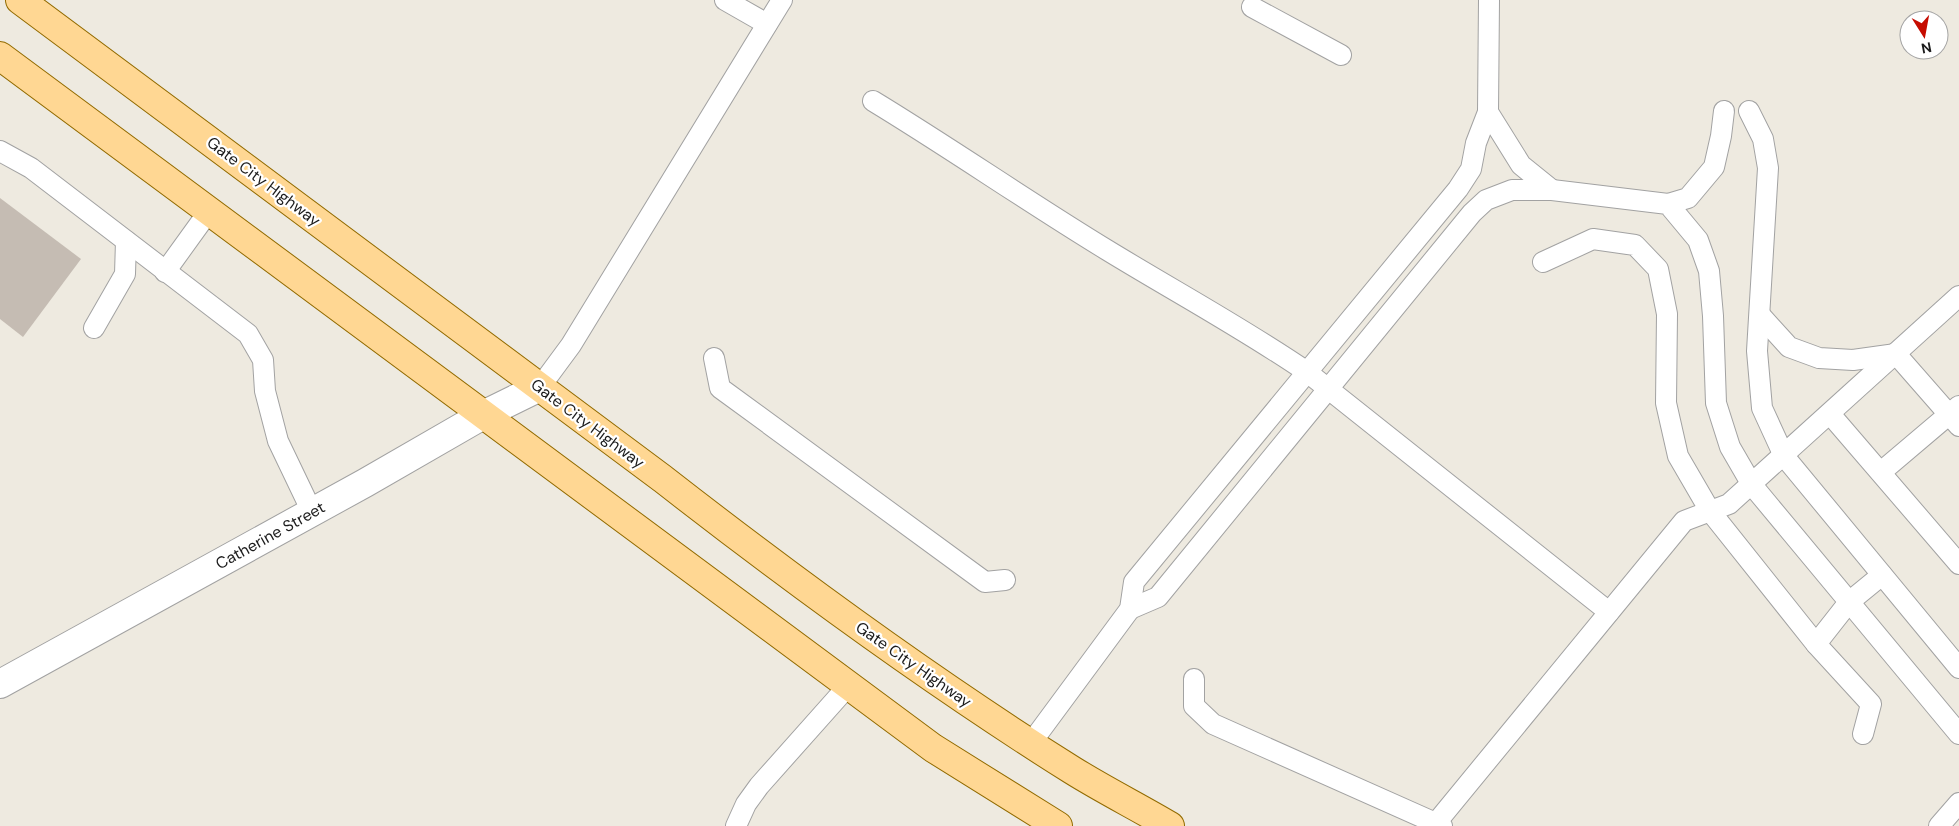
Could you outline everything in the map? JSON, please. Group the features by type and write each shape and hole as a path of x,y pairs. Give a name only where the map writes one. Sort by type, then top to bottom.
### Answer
{"main road":[{"name":"Gate City Highway","path":"20,0 663,479 755,551 912,665 1073,770 1170,826"},
{"path":"0,56 933,748 1058,826"}],"street":[{"name":"Catherine Street","path":"0,684 312,512 483,415 540,387"}],"lane":[{"path":"725,0 767,24"},
{"path":"540,387 572,345 782,0"},
{"path":"1031,743 1130,608 1134,582 1458,189 1471,169 1476,143 1488,112 1489,0"},
{"path":"1252,7 1341,55"},
{"path":"873,101 953,150 1059,220 1186,298 1263,342 1307,372 1609,612"},
{"path":"1130,608 1158,598 1472,213 1486,200 1512,190 1552,190 1668,204 1688,198 1714,166 1721,136 1724,111"},
{"path":"1749,111 1763,139 1768,168 1757,351 1762,408 1784,456 1959,668"},
{"path":"1488,112 1520,165 1552,190"},
{"path":"0,151 30,168 248,334 263,360 265,391 278,441 312,512"},
{"path":"1668,204 1698,240 1710,271 1716,404 1730,447 1752,485 1959,734"},
{"path":"165,272 209,211"},
{"path":"1542,262 1592,239 1635,245 1658,269 1667,314 1666,403 1678,456 1710,511 1816,644 1871,704 1863,734"},
{"path":"94,328 125,274 126,241"},
{"path":"1194,679 1194,706 1213,724 1439,824 1684,521 1729,504 1959,296"},
{"path":"1760,315 1789,348 1819,358 1853,360 1896,354"},
{"path":"1880,472 1956,416 1896,354"},
{"path":"714,358 720,388 985,582 1005,580"},
{"path":"1830,414 1959,564"},
{"path":"1816,644 1850,602 1882,575"},
{"path":"736,826 746,804 759,786 848,686"},
{"path":"1939,826 1959,803"}],"building":[{"path":"0,198 81,259 23,337 0,319"}]}
